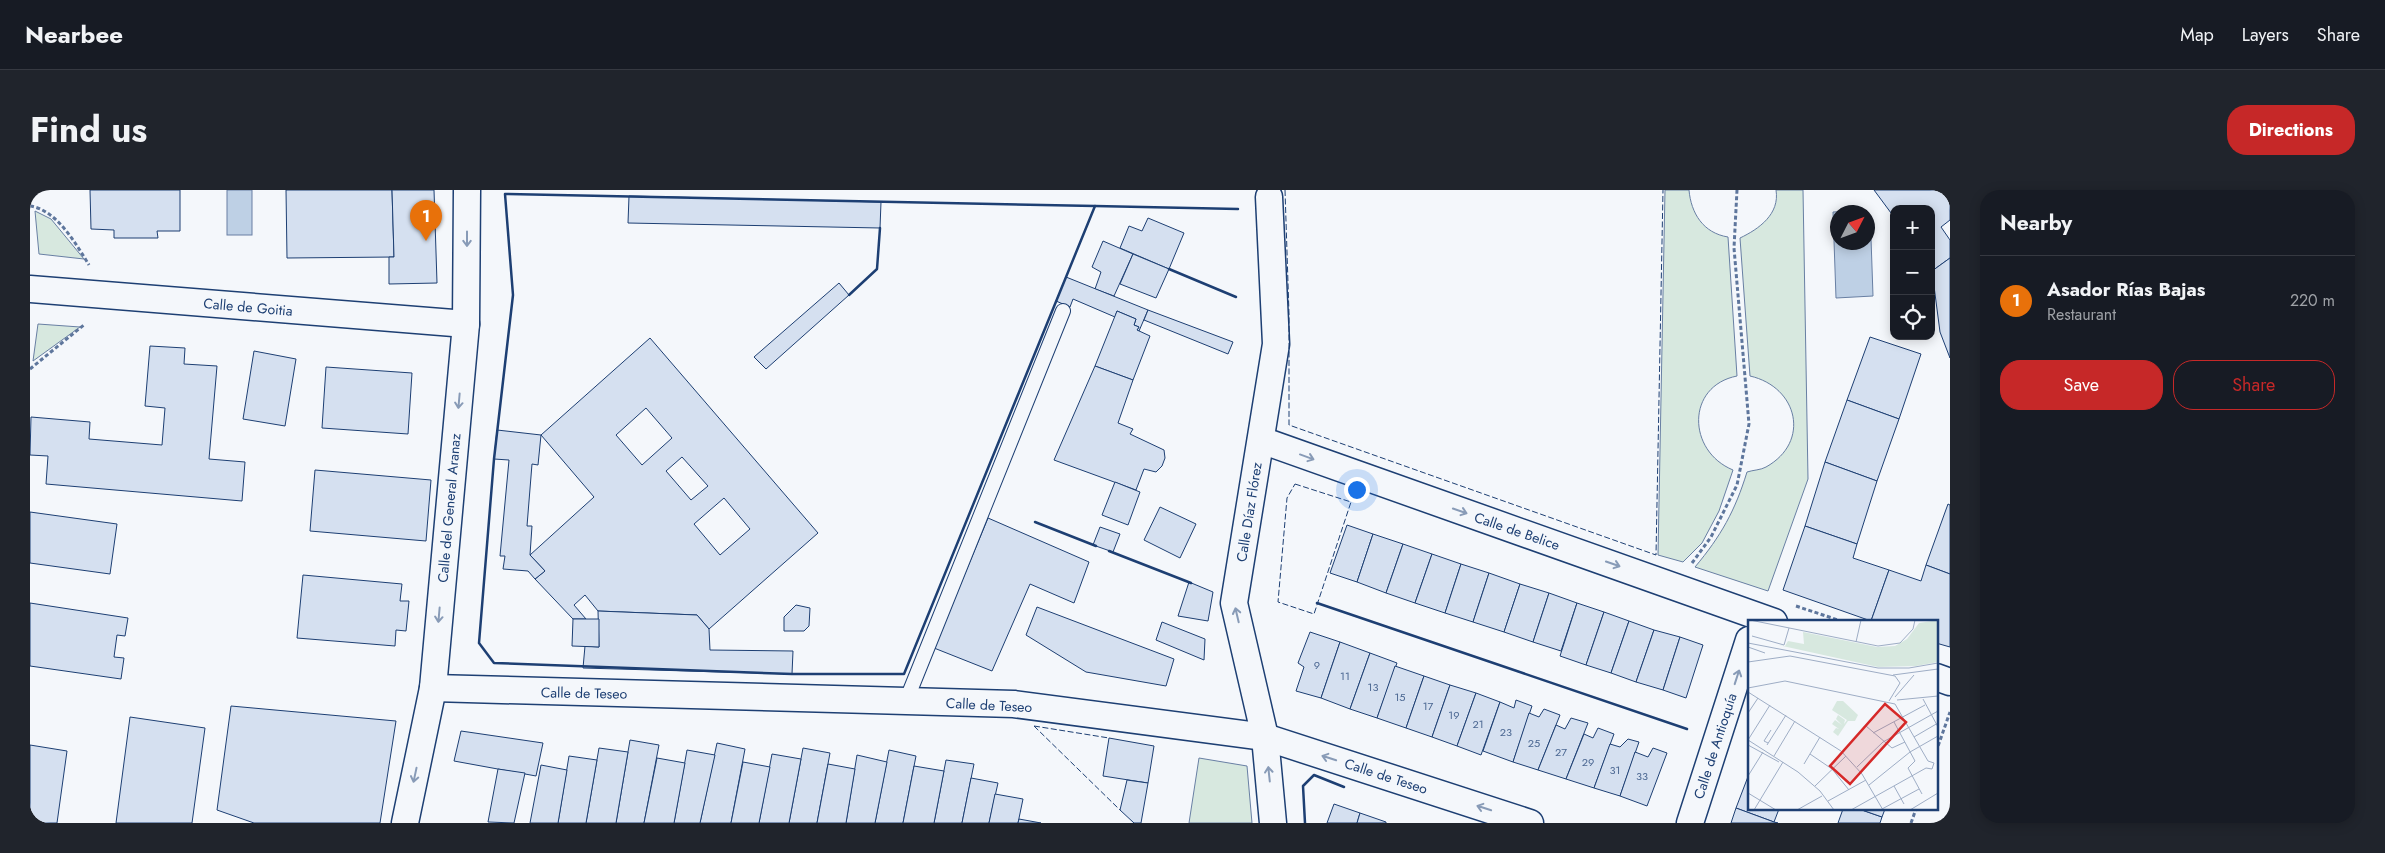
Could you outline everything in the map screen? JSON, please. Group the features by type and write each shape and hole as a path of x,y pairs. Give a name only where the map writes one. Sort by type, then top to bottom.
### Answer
{"street":[{"name":"Calle del General Aranaz","path":"405,823 433,688 466,324 467,190"},
{"name":"Calle Díaz Flórez","path":"1269,198 1276,344 1234,603 1265,737 1273,823"},
{"name":"Calle de Goitia","path":"30,290 466,324"},
{"name":"Calle de Belice","path":"1261,440 1764,620"},
{"name":"Calle de Antioquía","path":"1690,823 1748,643"},
{"path":"1938,678 1950,682"},
{"name":"Calle de Teseo","path":"433,688 1014,704 1265,737 1530,823"}],"lane":[{"path":"906,701 1063,311"}],"path":[{"path":"1687,569 1711,537 1737,485 1749,424 1734,248 1737,190"},
{"path":"30,206 46,212 60,224 89,265"},
{"path":"30,369 85,324"},
{"path":"1938,746 1950,712"},
{"path":"1911,823 1916,810"}],"shaded area":[{"path":"1665,190 1689,190 1692,206 1700,221 1719,235 1728,237 1737,376 1720,382 1708,392 1701,405 1699,420 1701,435 1707,449 1718,461 1733,470 1719,511 1702,543 1683,562 1658,555"},
{"path":"1776,190 1803,190 1808,479 1768,591 1695,567 1712,545 1726,522 1747,472 1764,468 1780,456 1789,444 1793,430 1793,416 1788,403 1779,391 1766,382 1750,376 1740,238 1767,220 1775,206"},
{"path":"35,211 51,219 84,259 39,254"},
{"path":"38,324 80,327 33,361"},
{"path":"1199,758 1247,766 1252,823 1189,823"}],"water":[{"path":"227,190 252,190 252,235 227,235"},
{"path":"1834,250 1871,250 1873,296 1836,298"}],"building":[{"path":"90,190 180,190 180,231 157,231 158,238 114,238 114,230 91,229"},
{"path":"286,190 392,190 394,257 287,258"},
{"path":"392,190 434,190 437,283 389,284 389,257 394,257"},
{"path":"1874,190 1950,190 1950,220 1941,227 1950,240 1950,258 1935,269 1935,205 1890,205 1890,212"},
{"path":"629,196 881,202 880,228 628,223"},
{"path":"1148,218 1184,233 1169,269 1120,248 1129,226 1142,231"},
{"path":"1103,241 1133,254 1114,296 1095,289 1101,272 1092,267"},
{"path":"1133,254 1169,269 1156,298 1120,284"},
{"path":"1950,258 1950,358 1940,332 1935,294 1935,269"},
{"path":"1066,277 1148,310 1139,331 1137,330 1139,327 1134,325 1136,319 1117,311 1115,317 1073,299 1070,307 1056,301"},
{"path":"839,283 849,295 766,369 754,357"},
{"path":"1148,310 1233,342 1228,354 1144,320"},
{"path":"1117,311 1136,319 1134,325 1139,327 1137,330 1150,336 1133,380 1095,366"},
{"path":"1870,337 1921,354 1899,419 1847,400"},
{"path":"650,338 818,533 709,629 697,615 598,611 585,595 574,605 586,619 573,619 535,579 545,571 530,555 594,497 541,435","holes":["646,408 672,438 642,465 616,435","682,457 708,486 691,500 666,471","724,498 750,529 720,555 694,524"]},
{"path":"150,346 185,348 184,364 217,366 209,459 245,462 242,501 46,484 48,456 30,455 31,417 90,422 89,439 162,445 165,408 145,406"},
{"path":"254,351 296,359 285,426 243,419"},
{"path":"1095,366 1133,380 1118,423 1133,429 1130,434 1164,450 1165,458 1162,466 1156,472 1144,469 1136,490 1054,460"},
{"path":"326,367 412,373 408,434 322,428"},
{"path":"1847,400 1899,419 1877,481 1825,462"},
{"path":"497,430 541,435 538,465 532,464 527,526 532,526 530,555 545,571 535,579 528,571 503,569 505,556 500,556 509,460 494,459"},
{"path":"1825,462 1877,481 1857,544 1805,526"},
{"path":"315,470 431,480 426,541 310,531"},
{"path":"1115,482 1140,492 1128,525 1102,515"},
{"path":"1948,504 1950,505 1950,574 1926,565"},
{"path":"1160,507 1196,524 1180,558 1144,540"},
{"path":"30,512 117,524 110,574 30,563"},
{"path":"988,518 1089,562 1074,603 1030,584 992,671 934,648"},
{"path":"1347,525 1373,534 1357,582 1330,573"},
{"path":"1805,526 1857,544 1853,558 1889,570 1871,620 1783,590"},
{"path":"1100,527 1120,534 1113,552 1093,545"},
{"path":"1373,534 1403,544 1386,593 1357,582"},
{"path":"1403,544 1432,554 1415,603 1386,593"},
{"path":"1432,554 1461,564 1445,613 1415,603"},
{"path":"1461,564 1489,573 1473,622 1445,613"},
{"path":"1926,565 1950,574 1950,647 1938,644 1938,620 1871,620 1889,570 1921,581"},
{"path":"1489,573 1520,584 1504,632 1473,622"},
{"path":"303,575 402,584 400,601 409,601 406,631 396,630 395,646 297,638"},
{"path":"1189,582 1213,592 1208,621 1178,616"},
{"path":"1520,584 1549,593 1533,642 1504,632"},
{"path":"1549,593 1577,603 1561,651 1533,642"},
{"path":"30,603 128,618 125,636 117,635 114,657 124,658 121,679 30,666"},
{"path":"1577,603 1604,612 1586,665 1560,656"},
{"path":"796,605 810,608 809,626 804,631 784,631 784,617"},
{"path":"1037,607 1174,659 1166,686 1086,672 1026,635"},
{"path":"598,611 697,615 709,629 710,650 793,651 792,674 583,668 585,646 599,647"},
{"path":"1604,612 1629,621 1611,673 1586,665"},
{"path":"573,619 599,619 599,647 572,646"},
{"path":"1629,621 1654,630 1636,682 1611,673"},
{"path":"1162,622 1205,639 1204,660 1156,640"},
{"path":"1654,630 1680,637 1663,690 1636,682"},
{"path":"1310,632 1340,642 1321,698 1296,691 1304,667 1298,663"},
{"path":"1680,637 1703,645 1686,698 1663,690"},
{"path":"1340,642 1370,653 1350,709 1321,698"},
{"path":"1370,653 1397,663 1377,718 1350,709"},
{"path":"1395,666 1424,676 1406,728 1377,718"},
{"path":"1424,676 1450,685 1432,737 1406,728"},
{"path":"1450,685 1476,693 1457,746 1432,737"},
{"path":"1476,693 1500,702 1481,755 1457,746"},
{"path":"1516,700 1532,706 1513,762 1483,751 1500,702 1514,708"},
{"path":"231,706 396,721 380,823 254,823 217,810"},
{"path":"1544,709 1560,715 1538,770 1513,762 1529,713 1539,717"},
{"path":"130,717 205,728 192,823 116,823"},
{"path":"1571,718 1588,723 1566,779 1538,770 1556,725 1565,729"},
{"path":"1598,728 1614,734 1594,788 1566,779 1584,734 1593,738"},
{"path":"461,731 543,743 536,776 454,761"},
{"path":"1109,738 1154,746 1148,783 1103,776"},
{"path":"1628,739 1639,742 1620,796 1594,788 1610,744 1620,747"},
{"path":"630,740 659,745 644,823 616,823"},
{"path":"717,743 745,749 731,823 700,823"},
{"path":"30,745 67,751 57,823 30,823"},
{"path":"599,748 628,752 616,823 586,823"},
{"path":"803,748 830,753 817,823 789,823"},
{"path":"1653,748 1667,753 1647,806 1620,796 1635,752 1648,757"},
{"path":"687,750 715,755 700,823 674,823"},
{"path":"889,750 916,756 903,823 875,823"},
{"path":"772,754 801,759 789,823 759,823"},
{"path":"857,755 887,762 875,823 846,823"},
{"path":"569,756 597,760 586,823 558,823"},
{"path":"657,758 685,763 674,823 644,823"},
{"path":"946,760 974,764 962,823 934,823"},
{"path":"743,762 770,767 759,823 731,823"},
{"path":"828,764 855,769 846,823 817,823"},
{"path":"541,765 567,770 558,823 530,823"},
{"path":"914,766 944,771 934,823 903,823"},
{"path":"498,769 525,773 514,823 488,822"},
{"path":"1748,777 1748,810 1779,810 1774,822 1736,808"},
{"path":"971,778 998,783 989,823 962,823"},
{"path":"1127,780 1148,783 1141,823 1134,823 1120,810"},
{"path":"995,794 1023,799 1018,823 989,823"},
{"path":"1334,804 1360,813 1357,823 1327,823"},
{"path":"1736,808 1774,822 1778,823 1731,823"},
{"path":"1843,810 1862,810 1882,817 1880,823 1838,823"},
{"path":"1862,810 1885,810 1882,817"},
{"path":"1360,813 1386,822 1386,823 1357,823"},
{"path":"1019,819 1041,823 1018,823"}],"fence":[{"path":"1285,190 1289,314 1289,425 1656,555 1663,190"},
{"path":"1295,484 1351,502 1314,614 1278,602 1287,498 1295,484"},
{"path":"1034,726 1120,810"},
{"path":"1034,726 1109,738"}],"wall":[{"path":"505,194 1095,206 904,674 792,674 494,663 479,643 494,459 513,295 505,194"},
{"path":"1095,206 1238,209"},
{"path":"849,295 877,269 880,228"},
{"path":"1169,269 1236,297"},
{"path":"1035,522 1096,546"},
{"path":"1109,551 1191,583"},
{"path":"1317,603 1687,729"},
{"path":"1305,823 1303,786 1314,775 1344,787"}],"place":[{"name":"Asador Rías Bajas","path":"426,241"}]}
